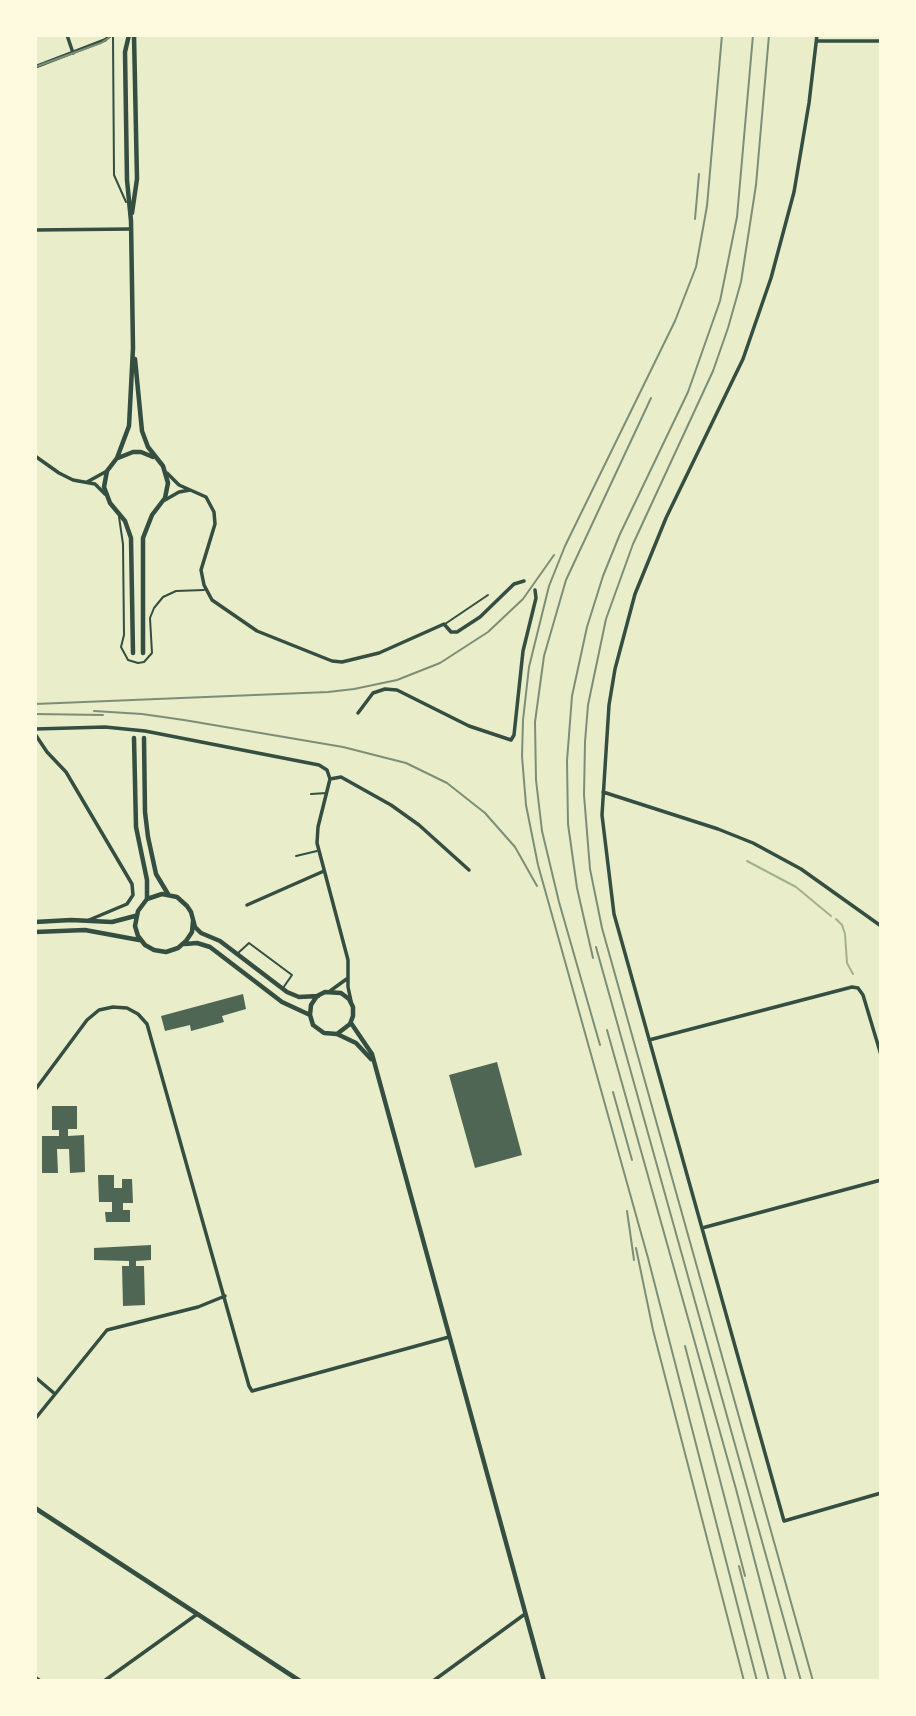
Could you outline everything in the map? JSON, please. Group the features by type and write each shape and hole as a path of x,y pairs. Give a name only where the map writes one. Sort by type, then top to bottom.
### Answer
{"street":[{"path":"67,35 73,52"},
{"path":"35,67 112,35"},
{"path":"86,482 107,471 117,458 129,426 133,348 125,51 131,35"},
{"path":"131,35 137,179 131,221"},
{"path":"817,35 794,192 771,278 743,359 666,517 635,594 615,669 609,705 603,833 614,914 784,1521 881,1493"},
{"path":"817,41 881,41"},
{"path":"35,230 131,229"},
{"path":"133,348 142,431 148,447 179,485 206,497 215,516 214,528 202,564 206,589 212,600 249,626 334,662 379,653 444,624 451,632 457,632 486,612 514,584 524,581"},
{"path":"117,458 141,452 157,459"},
{"path":"35,456 68,478 95,484 125,521 132,543 133,653"},
{"path":"106,495 104,486 107,471"},
{"path":"143,653 143,544 149,521 168,490 167,473"},
{"path":"160,503 179,492 190,490"},
{"path":"358,713 373,693 385,689 397,690 469,726 511,740 523,651 536,598 535,590"},
{"path":"89,920 127,904 133,895 132,884 66,772 46,750 35,732 105,727 145,731 319,765 327,770 330,779 317,832 318,850 348,960 354,1014 346,1030 337,1034 318,1030 310,1015 311,1005 318,996"},
{"path":"134,738 136,827 147,880 147,899 136,916 135,928 140,940 150,949 173,951 184,944 191,934 193,921"},
{"path":"144,738 148,837 156,874 168,894"},
{"path":"330,779 341,777 391,805 419,825 469,870"},
{"path":"603,792 753,843 801,869 881,926"},
{"path":"247,905 324,871"},
{"path":"147,899 168,894 183,901 201,933 220,941 282,989 299,997 318,996 348,978"},
{"path":"35,922 119,921 136,916"},
{"path":"35,932 85,930 140,940"},
{"path":"184,944 197,943 210,947 282,1002 310,1015"},
{"path":"649,1040 852,987 860,990 863,995 881,1055"},
{"path":"329,991 344,994 352,1004"},
{"path":"35,1090 90,1016 105,1008 122,1007 138,1014 150,1030 249,1387 253,1391 449,1338"},
{"path":"351,1023 370,1048 544,1681"},
{"path":"337,1034 362,1046 374,1063"},
{"path":"702,1228 881,1180"},
{"path":"35,1419 107,1330 198,1307 225,1296"},
{"path":"35,1378 55,1394"},
{"path":"35,1508 300,1681"},
{"path":"433,1681 526,1614"},
{"path":"104,1681 196,1615"}],"lane":[{"path":"112,35 114,175 122,197 129,205"},
{"path":"117,509 123,544 124,635 121,650 128,660 138,663 149,658 153,648 152,613 163,597 176,591 206,589"},
{"path":"444,624 488,595"},
{"path":"311,794 328,793"},
{"path":"296,856 318,850"},
{"path":"237,954 249,943 292,975 282,989"}],"building":[{"path":"243,994 246,1009 222,1016 224,1022 191,1031 190,1025 165,1031 161,1016"},
{"path":"497,1062 522,1155 475,1168 449,1075"},
{"path":"52,1106 77,1106 77,1129 68,1129 68,1136 84,1135 85,1172 70,1173 69,1149 57,1149 58,1173 42,1173 42,1136 59,1136 59,1130 52,1130"},
{"path":"98,1175 114,1175 114,1188 122,1188 122,1179 132,1179 133,1203 123,1203 123,1210 130,1210 130,1222 106,1222 105,1212 112,1212 112,1202 99,1202"},
{"path":"151,1245 151,1260 136,1261 136,1266 144,1266 145,1305 123,1306 122,1266 129,1266 129,1261 94,1260 94,1248"}],"waterway":[{"path":"747,861 796,887 831,916"},
{"path":"836,919 845,934 847,963 853,974"}],"tram line":[{"path":"35,67 101,43 113,35"}],"railway":[{"path":"722,35 707,206 696,267 675,321 565,546 549,586 529,667 522,756 526,805 538,865 648,1258 757,1681"},
{"path":"593,958 577,888 568,824 567,761 572,696 587,627 603,576 620,534 688,392 720,301 737,217 753,35"},
{"path":"769,35 756,185 741,282 713,371 633,544 606,619 588,705 584,795 590,869 602,928 813,1681"},
{"path":"695,219 699,174"},
{"path":"600,1045 559,902 542,831 536,780 535,722 544,656 566,580 651,398"},
{"path":"35,704 328,692 397,680 440,663 488,632 523,599 554,555"},
{"path":"94,711 184,720 343,747 406,763 447,783 485,813 515,847 537,886"},
{"path":"35,714 103,715"},
{"path":"596,947 801,1681"},
{"path":"607,1030 736,1489 786,1681"},
{"path":"613,1092 632,1160"},
{"path":"627,1211 634,1260"},
{"path":"636,1248 653,1330 744,1681"},
{"path":"685,1346 745,1576"},
{"path":"739,1566 769,1681"}]}
